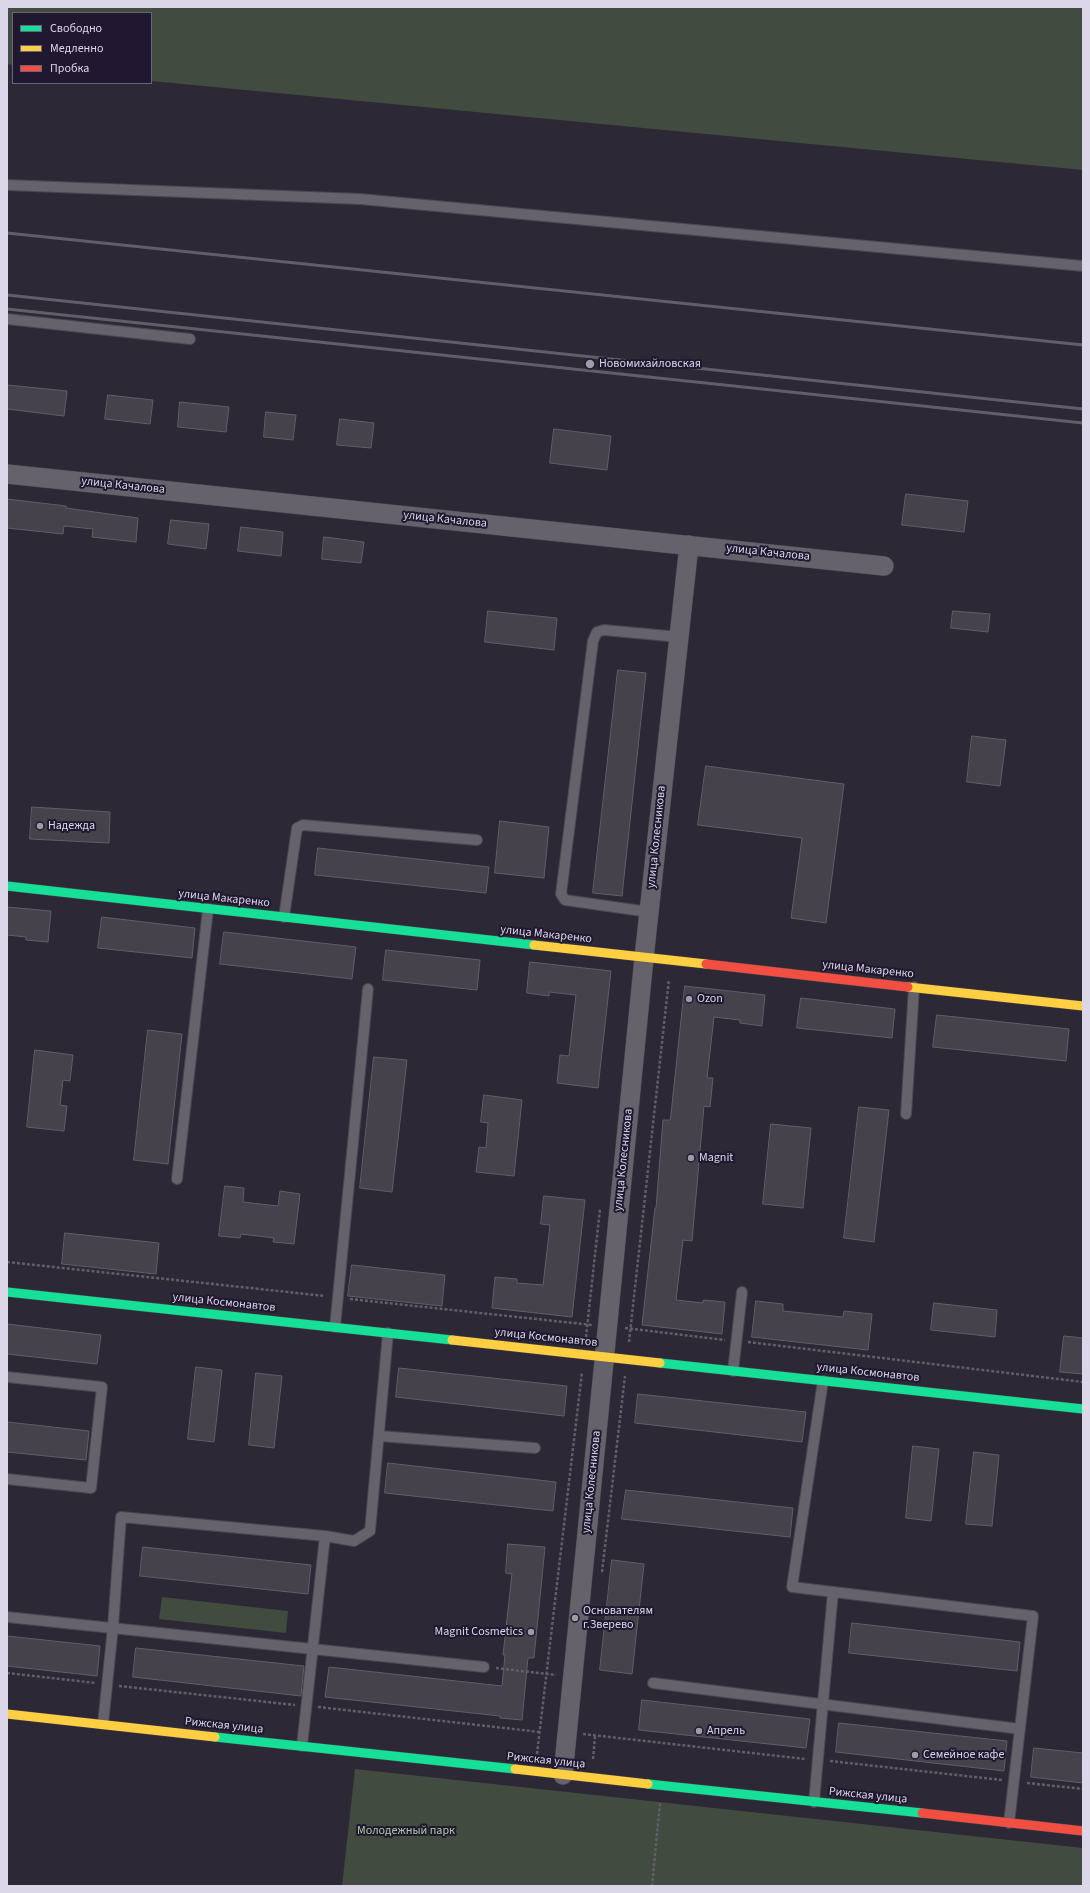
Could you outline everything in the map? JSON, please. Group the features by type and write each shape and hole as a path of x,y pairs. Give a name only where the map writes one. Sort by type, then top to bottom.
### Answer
{"street":[{"name":"улица Качалова","path":"7,474 884,566"},
{"name":"улица Колесникова","path":"563,1775 644,958 689,545"},
{"name":"улица Макаренко","path":"7,886 1083,1006"},
{"name":"улица Космонавтов","path":"7,1292 1083,1409"},
{"name":"Рижская улица","path":"7,1714 1083,1831"}],"lane":[{"path":"7,185 360,199 1083,266"},
{"path":"7,319 190,339"},
{"path":"649,912 564,900 561,894 593,641 597,632 604,630 679,637"},
{"path":"284,917 297,828 303,825 477,840"},
{"path":"177,1179 208,909"},
{"path":"906,1114 914,987"},
{"path":"335,1327 368,989"},
{"path":"733,1371 742,1292"},
{"path":"103,1724 113,1627 121,1517 325,1536 354,1541 370,1531 388,1333"},
{"path":"7,1377 102,1387 91,1488 7,1479"},
{"path":"823,1380 792,1587 1033,1616 1009,1823"},
{"path":"379,1436 535,1448"},
{"path":"302,1746 325,1536"},
{"path":"814,1802 833,1592"},
{"path":"7,1617 484,1667"},
{"path":"653,1683 1020,1729"}],"path":[{"path":"7,1262 737,1341 1083,1382"},
{"path":"484,1667 572,1677"},
{"path":"7,1673 540,1732"},
{"path":"591,1778 595,1736"},
{"path":"652,1886 661,1786"}],"green space":[{"path":"7,7 1083,7 1083,170 152,81 152,12 12,12 12,65 7,64"},
{"path":"162,1597 288,1611 286,1633 159,1619"},
{"name":"Молодежный парк","path":"355,1769 1083,1848 1083,1886 342,1886"}],"building":[{"path":"7,385 67,391 64,416 7,409"},
{"path":"108,395 153,400 150,424 105,419"},
{"path":"180,402 229,407 226,432 178,427"},
{"path":"266,412 296,415 293,440 264,437"},
{"path":"340,419 374,423 371,448 337,445"},
{"path":"554,429 611,436 607,470 550,463"},
{"path":"906,494 968,501 964,532 902,525"},
{"path":"7,499 66,506 66,508 138,518 136,542 92,537 93,529 64,526 63,534 7,528"},
{"path":"171,520 209,524 206,549 168,544"},
{"path":"241,527 283,532 281,556 238,551"},
{"path":"324,537 364,542 361,563 322,559"},
{"path":"488,611 557,618 554,650 485,642"},
{"path":"953,611 990,614 988,632 951,628"},
{"path":"618,670 646,673 622,896 593,893"},
{"path":"972,736 1006,740 1000,786 967,782"},
{"path":"706,766 844,784 826,923 791,918 802,838 698,825"},
{"path":"32,807 110,812 109,843 30,839"},
{"path":"500,821 549,827 544,878 495,873"},
{"path":"318,848 489,867 486,893 315,875"},
{"path":"7,907 51,911 48,942 26,940 26,937 7,935"},
{"path":"102,917 195,928 192,958 98,948"},
{"path":"224,932 356,947 352,979 220,964"},
{"path":"386,950 480,960 477,990 383,980"},
{"path":"530,962 611,971 598,1088 557,1083 560,1055 569,1056 576,995 549,992 549,996 527,993"},
{"path":"685,986 765,995 762,1026 740,1023 740,1020 714,1017 707,1078 713,1078 710,1107 704,1106 692,1241 683,1240 676,1300 703,1303 703,1300 725,1302 722,1334 642,1325 656,1208 663,1120 670,1120"},
{"path":"801,998 895,1009 892,1038 797,1028"},
{"path":"937,1015 1069,1029 1066,1061 933,1047"},
{"path":"148,1030 182,1034 168,1164 134,1160"},
{"path":"35,1050 73,1055 70,1081 63,1080 60,1105 67,1106 64,1131 27,1127"},
{"path":"374,1057 407,1060 392,1192 360,1188"},
{"path":"484,1095 522,1100 514,1176 476,1172 479,1147 486,1148 488,1123 481,1122"},
{"path":"859,1107 889,1110 874,1242 844,1238"},
{"path":"771,1124 811,1128 803,1208 763,1204"},
{"path":"225,1186 244,1188 243,1202 278,1206 280,1191 300,1194 294,1244 273,1242 274,1238 241,1234 240,1238 219,1236"},
{"path":"544,1196 585,1200 572,1317 492,1308 495,1277 517,1279 517,1283 543,1285 550,1225 541,1224"},
{"path":"65,1233 159,1243 156,1274 62,1264"},
{"path":"352,1265 445,1275 442,1306 348,1296"},
{"path":"756,1301 783,1304 783,1311 843,1317 844,1311 872,1314 868,1350 752,1337"},
{"path":"934,1303 997,1310 995,1337 931,1330"},
{"path":"7,1324 101,1335 97,1364 7,1354"},
{"path":"1064,1336 1083,1338 1083,1374 1060,1372"},
{"path":"196,1367 222,1370 214,1442 188,1439"},
{"path":"399,1368 567,1386 564,1416 396,1397"},
{"path":"256,1373 282,1376 274,1448 249,1445"},
{"path":"638,1394 806,1412 802,1442 635,1423"},
{"path":"7,1422 89,1431 86,1460 7,1452"},
{"path":"913,1446 939,1449 931,1521 906,1518"},
{"path":"974,1452 999,1455 992,1526 966,1524"},
{"path":"388,1463 556,1482 553,1511 385,1493"},
{"path":"626,1490 793,1508 790,1537 622,1519"},
{"path":"508,1544 545,1547 534,1658 528,1658 522,1720 500,1718 500,1716 325,1697 329,1667 502,1686 505,1655 503,1655 512,1574 506,1573"},
{"path":"143,1547 311,1565 308,1594 140,1576"},
{"path":"612,1560 644,1564 632,1674 600,1670"},
{"path":"852,1623 1020,1642 1017,1671 849,1653"},
{"path":"7,1636 100,1646 97,1676 7,1666"},
{"path":"136,1648 304,1666 301,1696 133,1677"},
{"path":"642,1700 810,1719 806,1748 639,1730"},
{"path":"839,1723 1007,1741 1004,1771 836,1752"},
{"path":"1034,1748 1083,1753 1083,1783 1031,1777"}],"railway":[{"path":"7,233 1083,345"},
{"path":"7,295 1083,409"},
{"path":"7,309 1083,423"}],"traffic: fast":[{"path":"7,886 534,945"},
{"path":"7,1292 452,1340"},
{"path":"660,1363 1083,1409"},
{"path":"215,1737 515,1769"},
{"path":"648,1784 922,1813"}],"traffic: slow":[{"path":"534,945 706,964"},
{"path":"908,987 1083,1006"},
{"path":"452,1340 660,1363"},
{"path":"7,1714 215,1737"},
{"path":"515,1769 648,1784"}],"traffic: jam":[{"path":"706,964 908,987"},
{"path":"922,1813 1083,1831"}],"place":[{"name":"Новомихайловская","path":"590,364"},
{"name":"Надежда","path":"40,826"},
{"name":"Ozon","path":"689,999"},
{"name":"Magnit","path":"691,1158"},
{"name":"Основателям г.Зверево","path":"575,1618"},
{"name":"Magnit Cosmetics","path":"531,1632"},
{"name":"Апрель","path":"699,1731"},
{"name":"Семейное кафе","path":"915,1755"}]}
